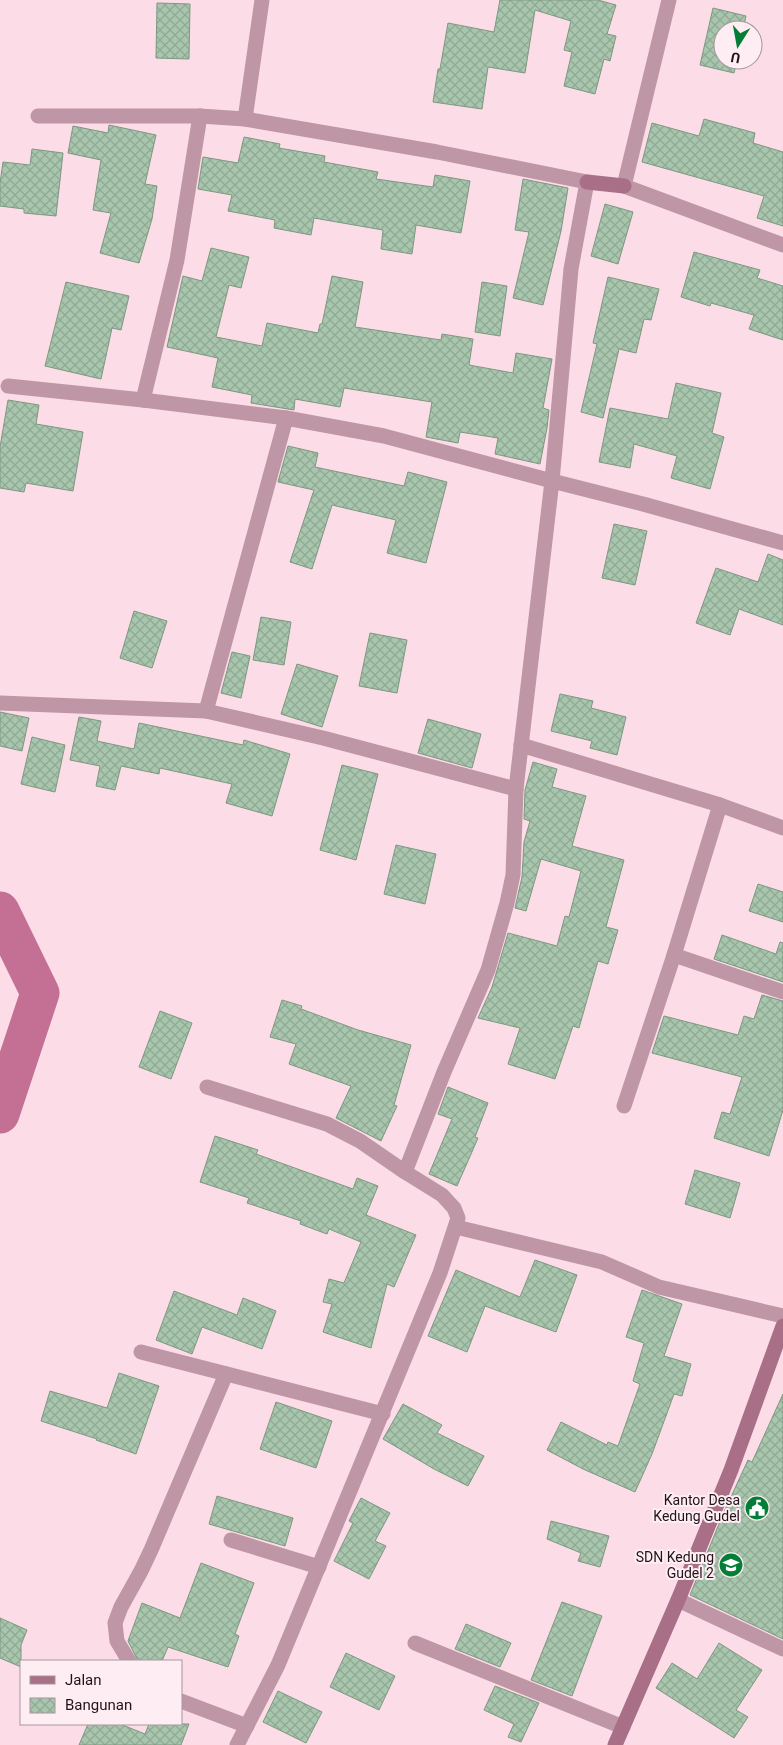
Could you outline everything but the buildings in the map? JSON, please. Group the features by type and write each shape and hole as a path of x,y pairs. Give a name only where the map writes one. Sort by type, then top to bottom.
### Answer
{"main road":[{"path":"587,182 624,186"},
{"path":"615,1745 678,1600 731,1470 783,1326"}],"street":[{"path":"245,119 262,0"},
{"path":"669,0 624,186 783,245"},
{"path":"38,116 200,116 245,119 437,152 587,182 571,269 552,481 516,789 513,875 488,970 444,1072 405,1172"},
{"path":"143,400 177,260 200,116"},
{"path":"8,386 143,400 286,418 384,436 783,543"},
{"path":"206,711 286,418"},
{"path":"0,704 206,711 323,738 516,789"},
{"path":"522,745 720,805 783,828"},
{"path":"624,1106 674,955 720,805"},
{"path":"674,955 783,992"},
{"path":"207,1087 327,1124 360,1141 442,1195 450,1202 458,1218 440,1273 278,1665 237,1745"},
{"path":"456,1227 602,1262 659,1287 783,1316"},
{"path":"141,1352 383,1414"},
{"path":"128,1660 115,1636 115,1623 121,1606 142,1571 226,1374"},
{"path":"230,1540 319,1567"},
{"path":"678,1600 783,1649"},
{"path":"415,1643 623,1727"},
{"path":"182,1701 247,1726"}],"waterway":[{"path":"0,911 40,993 0,1114"}],"place":[{"name":"Kantor Desa Kedung Gudel","path":"757,1508"},
{"name":"SDN Kedung Gudel 2","path":"731,1565"}]}
